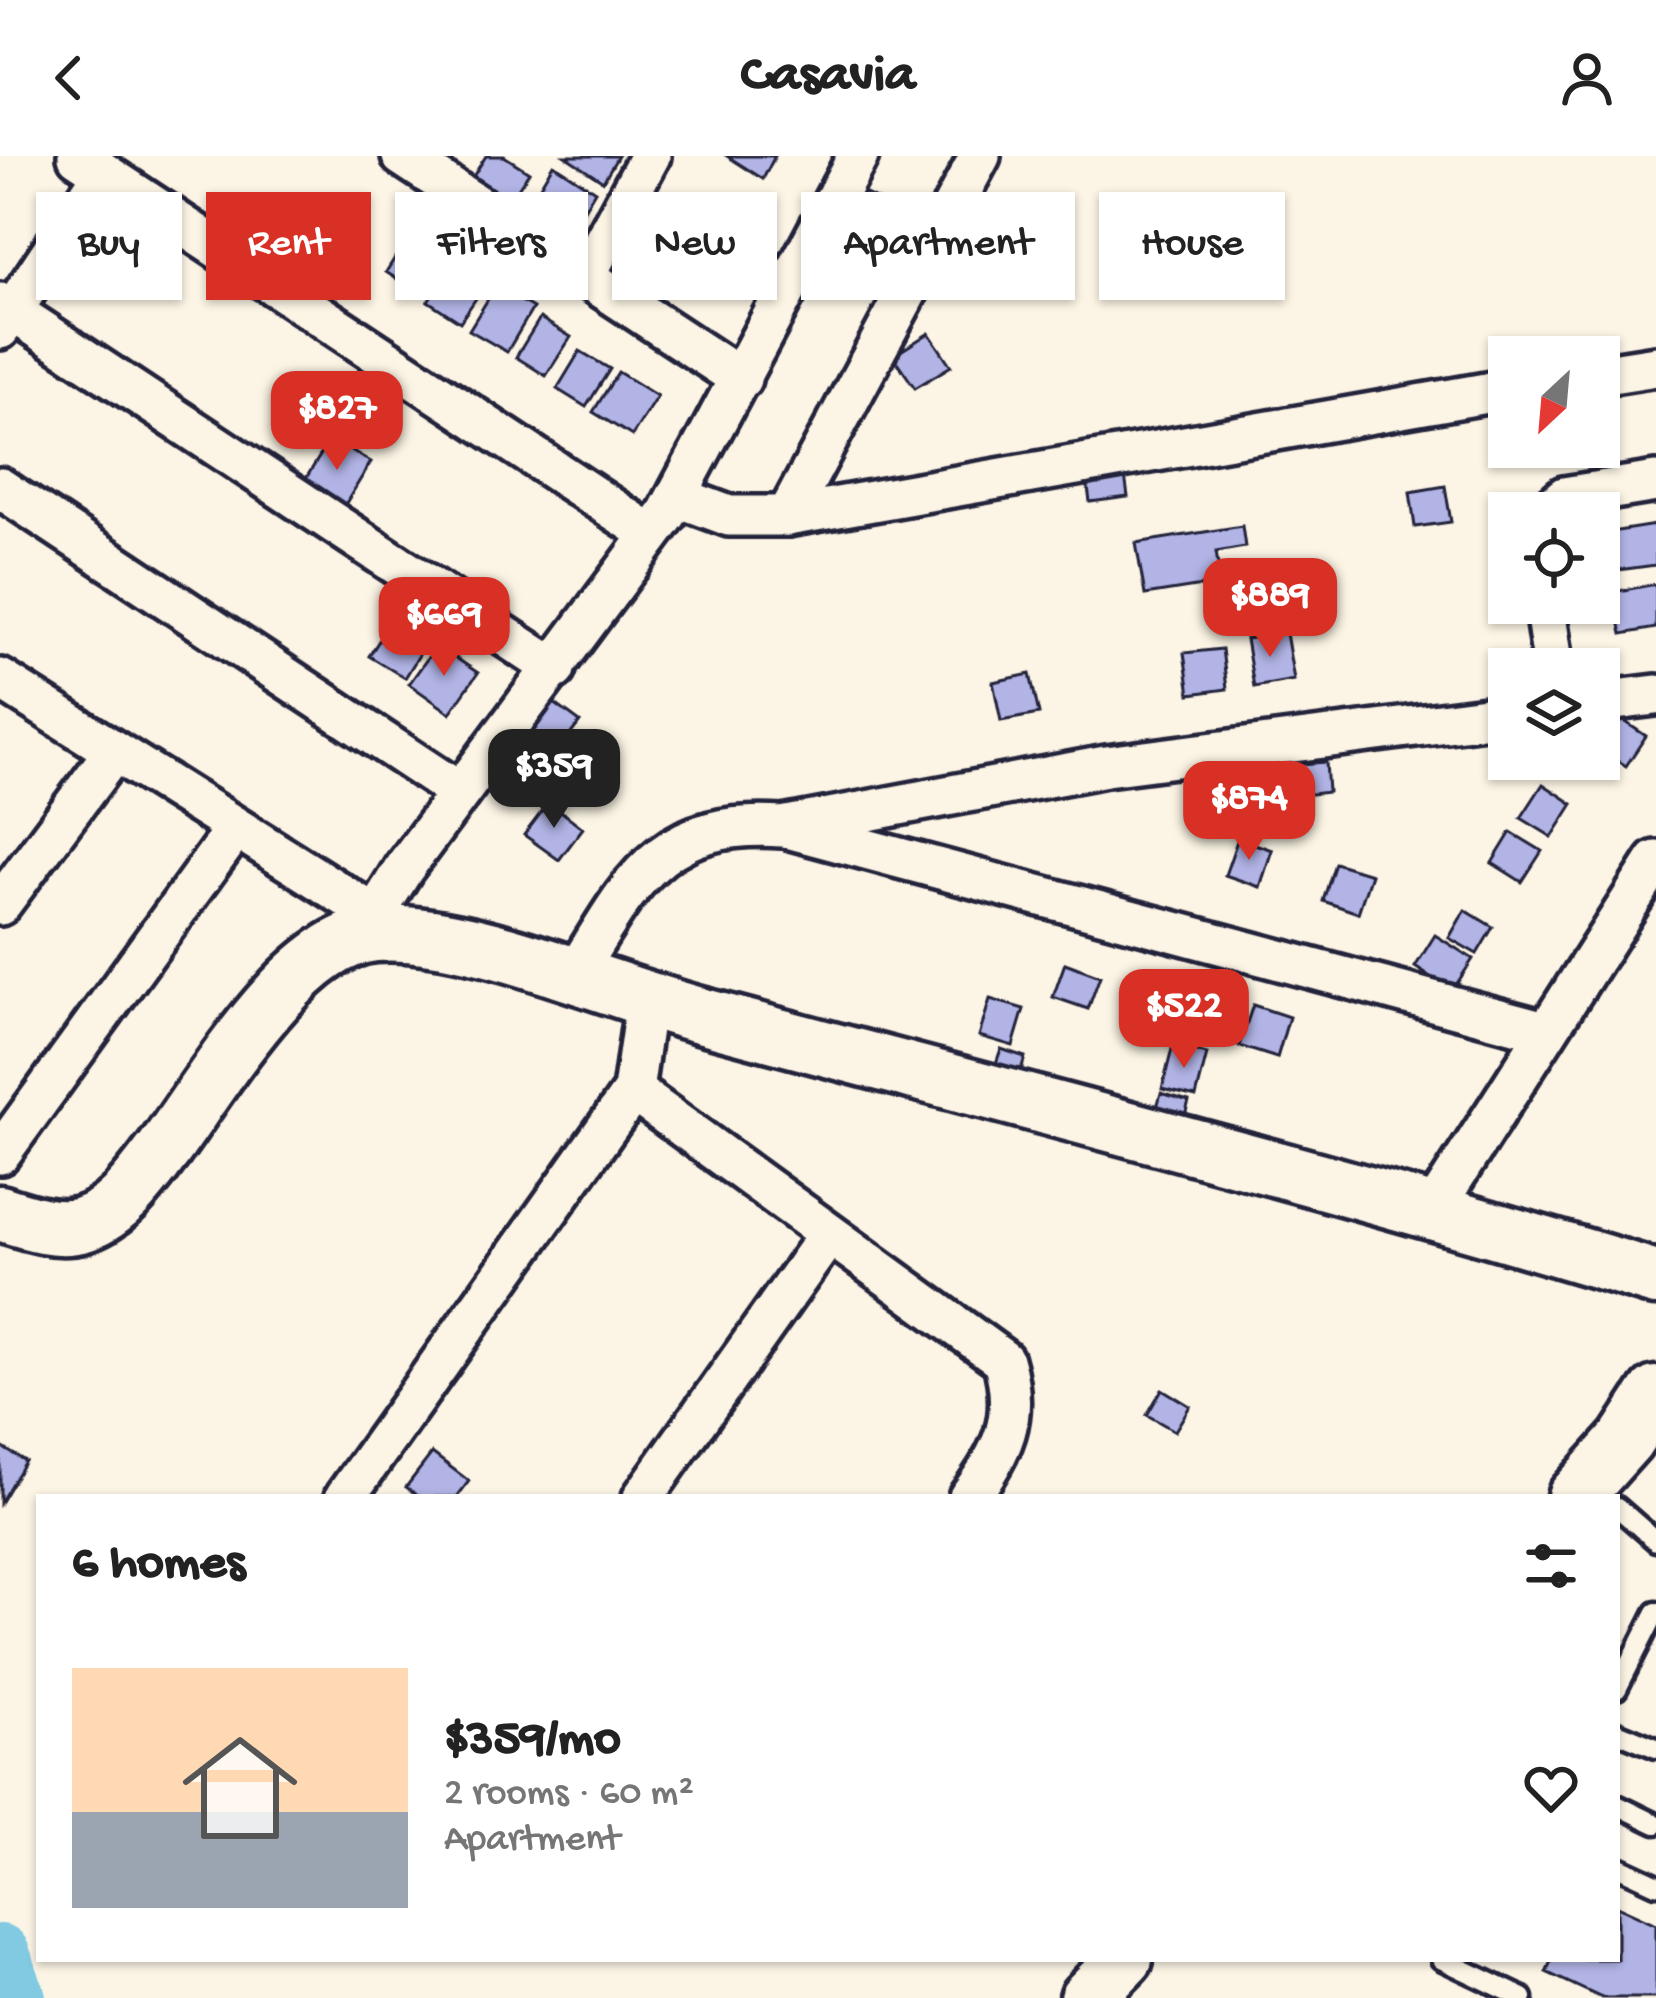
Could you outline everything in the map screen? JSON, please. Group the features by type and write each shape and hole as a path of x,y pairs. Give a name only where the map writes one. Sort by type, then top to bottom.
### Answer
{"main road":[{"path":"4,1222 78,1226 102,1216 145,1173 299,972 375,924 1433,1210 1656,1278"},
{"path":"1597,1494 1656,1394"}],"street":[{"path":"401,156 455,192"},
{"path":"588,271 650,156"},
{"path":"0,679 375,924 459,792 555,669 678,497 858,156"},
{"path":"787,516 980,156"},
{"path":"555,669 4,314 91,164 651,534"},
{"path":"588,281 741,379"},
{"path":"1620,372 1656,366"},
{"path":"678,497 729,516 787,516 1488,393"},
{"path":"1590,492 1656,482"},
{"path":"0,488 459,792"},
{"path":"1620,699 1656,695"},
{"path":"572,978 628,892 674,844 731,824 782,826 1106,766 1488,717"},
{"path":"0,905 112,753"},
{"path":"782,826 1545,1031"},
{"path":"0,1154 234,831"},
{"path":"1433,1210 1656,861"},
{"path":"347,1494 633,1091 646,1000"},
{"path":"633,1091 1003,1360 1010,1384 1008,1438 971,1494"},
{"path":"645,1494 829,1234"}],"lane":[{"path":"1620,1514 1656,1541"},
{"path":"1620,1683 1656,1612"},
{"path":"1620,1733 1656,1748"},
{"path":"1620,1806 1656,1824"},
{"path":"1620,1867 1656,1884"},
{"path":"1485,1968 1523,1998"}],"building":[{"path":"486,156 504,156 529,172 516,192 463,192"},
{"path":"565,156 618,156 603,181"},
{"path":"727,156 775,156 763,179"},
{"path":"553,164 595,191 588,203 588,192 536,192"},
{"path":"395,258 395,278 386,272"},
{"path":"429,300 475,300 460,322"},
{"path":"487,300 520,300 533,308 507,352 469,330"},
{"path":"540,318 571,337 546,376 516,357"},
{"path":"929,333 951,366 915,388 893,356"},
{"path":"580,351 610,369 586,407 557,389"},
{"path":"618,372 657,396 632,436 593,412"},
{"path":"322,376 348,391 331,419 306,404"},
{"path":"331,438 371,462 343,508 303,483"},
{"path":"1124,468 1128,497 1090,502 1086,473"},
{"path":"1445,486 1451,522 1415,527 1410,492"},
{"path":"1655,525 1656,565 1620,570 1620,531"},
{"path":"1242,526 1245,547 1216,552 1221,583 1145,595 1136,543"},
{"path":"1656,584 1656,628 1622,634 1620,591"},
{"path":"395,616 430,637 405,678 369,656"},
{"path":"1286,633 1294,680 1254,687 1246,639"},
{"path":"437,645 478,673 450,713 409,684"},
{"path":"1222,649 1227,689 1190,694 1184,653"},
{"path":"1030,674 1039,714 1001,721 993,682"},
{"path":"550,700 580,722 554,756 524,735"},
{"path":"1620,718 1646,736 1626,766 1620,762"},
{"path":"1326,762 1328,792 1303,795 1301,764"},
{"path":"1543,784 1573,804 1552,837 1521,818"},
{"path":"549,802 583,828 559,860 524,835"},
{"path":"1511,832 1542,851 1522,882 1492,863"},
{"path":"1238,838 1272,850 1260,887 1225,875"},
{"path":"1335,863 1371,874 1358,913 1323,901"},
{"path":"1465,910 1493,927 1477,954 1449,938"},
{"path":"1435,935 1473,959 1452,991 1415,967"},
{"path":"1065,963 1100,976 1088,1009 1053,997"},
{"path":"990,999 1024,1009 1013,1046 979,1036"},
{"path":"1253,1005 1289,1017 1277,1058 1239,1046"},
{"path":"1173,1045 1207,1054 1196,1097 1162,1089"},
{"path":"1001,1049 1025,1057 1019,1077 994,1069"},
{"path":"1161,1093 1189,1101 1183,1122 1155,1114"},
{"path":"1162,1389 1190,1406 1175,1431 1147,1415"},
{"path":"0,1446 25,1461 0,1503"},
{"path":"432,1453 469,1481 459,1494 416,1494 406,1487"},
{"path":"1620,1907 1656,1924 1656,1998 1602,1998 1546,1972 1551,1962 1620,1962"}],"waterway":[{"path":"0,1954 16,1998"}]}
